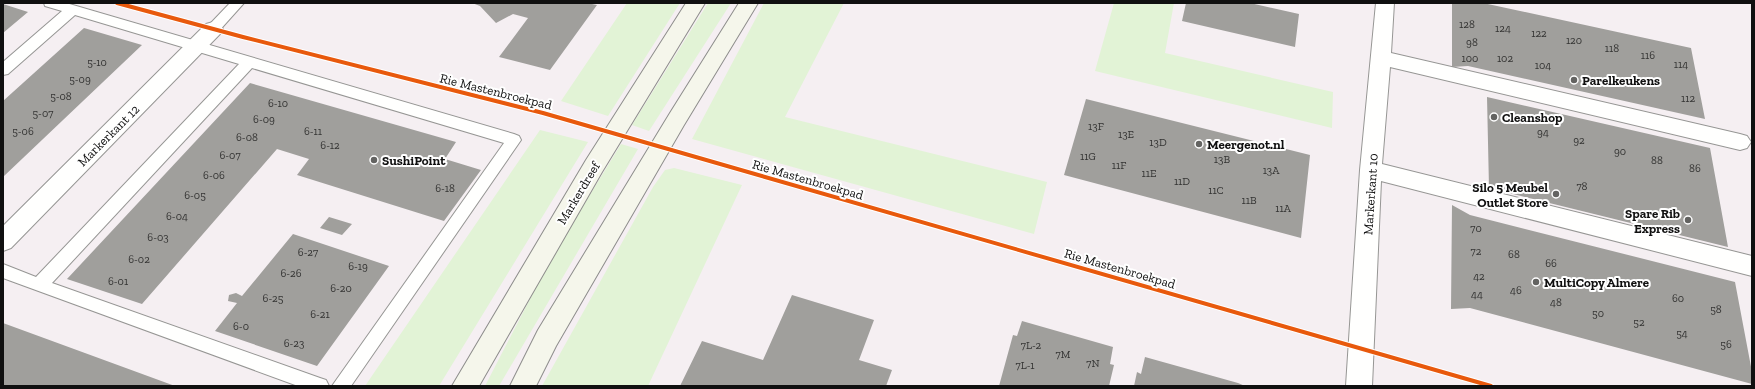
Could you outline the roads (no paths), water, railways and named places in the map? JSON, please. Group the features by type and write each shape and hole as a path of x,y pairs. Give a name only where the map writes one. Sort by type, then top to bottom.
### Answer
{"main road":[{"name":"Markerdreef","path":"465,386 594,166 696,3"},
{"path":"523,386 548,338 677,119 749,3"}],"street":[{"name":"Markerkant 10","path":"1359,386 1371,170 1385,3"},
{"name":"Markerkant 12","path":"3,241 213,29"},
{"path":"1381,58 1740,142"},
{"path":"1371,170 1752,266"}],"lane":[{"path":"50,3 514,140 342,386"},
{"path":"213,29 238,3"},
{"path":"3,70 72,10"},
{"path":"39,285 249,62"},
{"path":"3,271 320,386"}],"place":[{"name":"Parelkeukens","path":"1574,80"},
{"name":"Cleanshop","path":"1494,117"},
{"name":"Meergenot.nl","path":"1199,144"},
{"name":"SushiPoint","path":"374,160"},
{"name":"Silo 5 Meubel Outlet Store","path":"1556,194"},
{"name":"Spare Rib Express","path":"1688,220"},
{"name":"MultiCopy Almere","path":"1536,282"}]}
